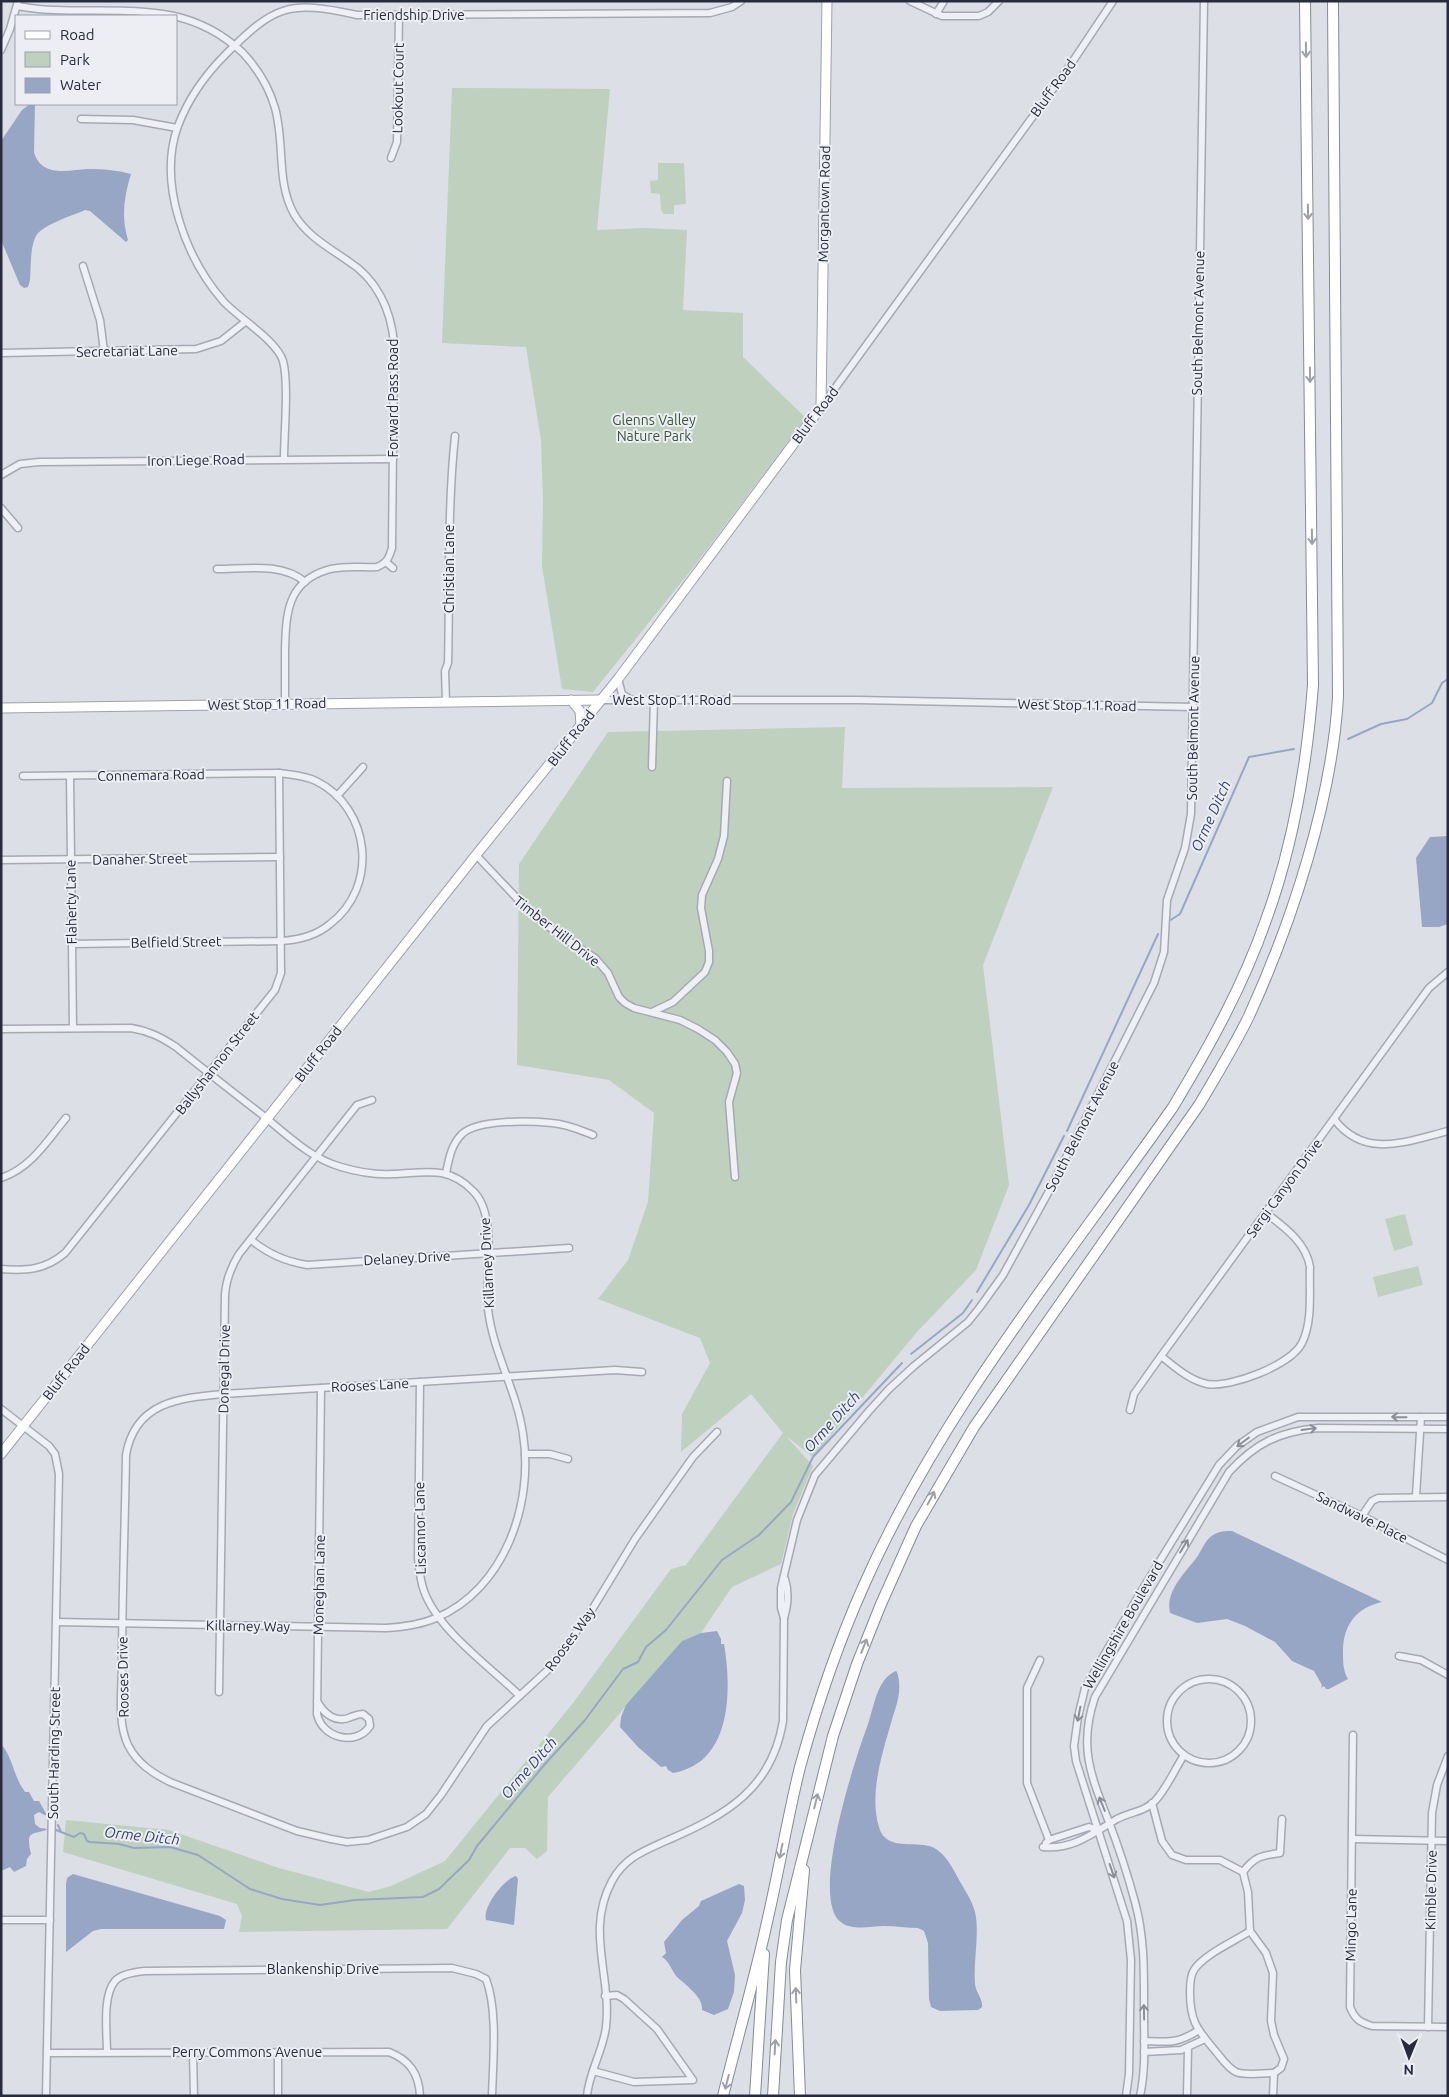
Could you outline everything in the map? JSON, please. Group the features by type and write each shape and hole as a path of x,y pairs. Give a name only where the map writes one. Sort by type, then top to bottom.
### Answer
{"highway":[{"path":"723,2096 769,1916 789,1814 808,1737 832,1664 890,1530 925,1465 963,1403 1167,1114 1195,1070 1228,1009 1244,974 1266,919 1280,872 1290,834 1303,766 1313,685 1305,1"},
{"path":"773,2096 782,1943 833,1736 857,1664 890,1582 916,1526 974,1427 1198,1105 1226,1060 1249,1016 1281,936 1318,819 1336,727 1338,697 1333,1"},
{"path":"800,2096 795,1970 800,1906 811,1821"},
{"path":"755,2096 760,1995 769,1916"}],"main road":[{"name":"Morgantown Road","path":"821,407 827,1"},
{"name":"Bluff Road","path":"1,1454 618,679 821,407"},
{"path":"571,700 580,711 581,725"},
{"name":"West Stop 11 Road","path":"1,708 601,700"}],"street":[{"name":"Friendship Drive","path":"284,459 285,375 282,360 273,344 245,322 224,302 208,282 192,255 182,231 176,206 172,172 177,128 185,109 214,67 259,23 274,14 304,7 324,8 357,15 399,16 710,13 732,7 741,1"},
{"path":"910,1 936,14 979,16 988,12 998,3"},
{"path":"936,14 944,1"},
{"name":"Bluff Road","path":"821,407 1070,64 1113,1"},
{"name":"South Belmont Avenue","path":"605,1996 599,1938 600,1916 605,1896 622,1866 637,1853 709,1822 734,1806 756,1783 773,1754 781,1734 783,1721 784,1618 787,1608 788,1588 784,1578 794,1531 810,1486 821,1466 869,1410 902,1377 968,1322 1008,1266 1048,1193 1150,990 1163,956 1168,900 1185,850 1192,808 1204,1"},
{"path":"1,50 17,4 54,10 142,9 165,11 184,15 208,25 236,45"},
{"name":"Lookout Court","path":"391,158 397,142 399,16"},
{"name":"Forward Pass Road","path":"236,45 260,75 275,107 281,135 283,182 286,196 294,214 314,238 350,262 367,277 381,295 389,313 394,343 392,548 386,562"},
{"path":"81,119 133,120 177,128"},
{"path":"83,266 100,320 104,351"},
{"name":"Secretariat Lane","path":"1,352 196,349 221,341 245,322"},
{"name":"Christian Lane","path":"446,702 445,671 448,664 450,601 449,517 455,436"},
{"name":"Iron Liege Road","path":"1,475 20,464 40,462 393,459"},
{"path":"1,508 18,528"},
{"path":"285,703 286,620 289,603 296,590 305,582 328,569 377,567 386,562 393,568"},
{"path":"217,569 279,569 290,572 305,582"},
{"path":"618,679 622,694 631,700"},
{"name":"West Stop 11 Road","path":"601,700 869,700 1193,707"},
{"path":"652,767 654,700"},
{"path":"337,796 363,767"},
{"name":"Connemara Road","path":"23,776 279,773 302,776 315,781 337,796"},
{"name":"Ballyshannon Street","path":"1,1269 37,1269 56,1261 65,1254 275,990 280,973 279,773"},
{"name":"Flaherty Lane","path":"70,776 72,1028"},
{"path":"652,1012 673,1002 705,972 709,962 701,908 702,895 718,859 724,836 726,781"},
{"name":"Belfield Street","path":"72,944 280,942 310,936 330,924 347,908 359,884 364,861 361,835 352,814 337,796"},
{"name":"Timber Hill Drive","path":"476,855 526,909 559,935 595,958 608,973 625,1003 634,1008 680,1020 704,1033 715,1040 735,1064 737,1073 729,1102 735,1177"},
{"name":"Danaher Street","path":"1,860 280,857"},
{"name":"Sergi Canyon Drive","path":"1130,1410 1134,1394 1161,1356 1429,988 1448,972"},
{"name":"Killarney Drive","path":"1,1028 131,1028 145,1030 158,1035 176,1047 318,1157 338,1167 363,1173 391,1174 435,1171 446,1173 464,1181 476,1193 482,1203 487,1222 488,1310 506,1377 518,1408 525,1454 524,1481 520,1509 512,1534 502,1558 491,1576 478,1590 438,1617"},
{"name":"Donegal Drive","path":"219,1692 226,1285 233,1262 318,1157 357,1105 372,1100"},
{"path":"1,1178 19,1171 29,1162 66,1118"},
{"path":"1334,1119 1338,1125 1355,1136 1378,1145 1391,1145 1448,1131"},
{"path":"446,1173 450,1155 463,1133 473,1127 487,1123 553,1123 572,1127 593,1135"},
{"path":"1161,1356 1195,1380 1218,1385 1238,1381 1287,1360 1298,1351 1308,1326 1309,1257 1303,1247 1289,1232 1266,1213"},
{"name":"Delaney Drive","path":"251,1240 278,1258 292,1263 306,1264 569,1248"},
{"name":"Rooses Lane","path":"126,1455 136,1428 154,1409 186,1397 615,1370 642,1372"},
{"name":"Liscannor Lane","path":"420,1382 418,1558 424,1592 438,1617 519,1696"},
{"name":"Moneghan Lane","path":"318,1701 322,1711 331,1717 343,1720 363,1714 369,1719 370,1726 360,1734 340,1737 329,1733 319,1722 318,1701 321,1388"},
{"name":"South Harding Street","path":"1,1409 49,1446 55,1454 59,1474 46,2096"},
{"name":"Wellingshire Boulevard","path":"1126,2096 1129,2074 1131,1953 1123,1904 1080,1777 1074,1746 1085,1688 1142,1590 1219,1465 1236,1446 1257,1432 1298,1417 1448,1417"},
{"path":"1416,1496 1421,1417"},
{"name":"Wellingshire Boulevard","path":"1140,2096 1144,2052 1142,1938 1135,1900 1110,1824 1094,1786 1087,1759 1088,1720 1094,1702 1108,1673 1229,1472 1241,1459 1263,1442 1293,1432 1318,1428 1448,1429"},
{"name":"Rooses Way","path":"347,1842 368,1840 389,1834 407,1827 426,1814 441,1795 486,1726 551,1667 593,1608 640,1532 693,1457 717,1432"},
{"path":"525,1454 550,1454 568,1459"},
{"name":"Rooses Drive","path":"126,1455 122,1624 124,1731 128,1745 139,1762 152,1773 170,1782 297,1831 347,1842"},
{"name":"Sandwave Place","path":"1275,1476 1362,1516 1448,1560"},
{"path":"1362,1516 1372,1501 1378,1498 1448,1497"},
{"name":"Killarney Way","path":"57,1622 386,1628 412,1626 438,1617"},
{"path":"1399,1656 1421,1660 1448,1675"},
{"path":"1040,1660 1027,1688 1027,1783 1049,1840"},
{"path":"1201,1679 1223,1681 1233,1686 1244,1698 1250,1713 1250,1730 1243,1746 1226,1759 1215,1762 1199,1761 1184,1755 1173,1742 1167,1726 1169,1707 1173,1698 1187,1685 1201,1679"},
{"name":"Mingo Lane","path":"1353,1735 1350,2007 1354,2017 1361,2023 1372,2026 1448,2027"},
{"path":"1098,1830 1089,1827 1049,1840 1043,1847 1056,1848 1091,1837 1098,1830 1119,1818 1143,1810 1160,1795 1184,1755"},
{"name":"Kimble Drive","path":"1428,2027 1431,1840 1435,1792 1448,1756"},
{"path":"1152,1803 1162,1841 1172,1855 1186,1860 1220,1860 1243,1872 1248,1892 1250,1931 1266,1953 1273,1973 1272,2021 1274,2035 1284,2059 1281,2068 1274,2073 1242,2073 1234,2071 1227,2066 1199,2030 1194,2022 1190,2008 1190,1981 1194,1970 1202,1960 1250,1931"},
{"path":"1243,1872 1252,1861 1261,1856 1280,1853 1282,1819"},
{"path":"1353,1839 1448,1840"},
{"path":"1,1920 50,1920"},
{"name":"Blankenship Drive","path":"107,2052 106,2012 110,1991 115,1981 134,1973 144,1971 452,1968 476,1974 486,1979 490,1990 493,2012 492,2096"},
{"path":"587,2096 593,2071 606,2026 605,1996 617,1995 624,1999 662,2034 693,2080 634,2082 593,2071"},
{"path":"1144,2041 1183,2040 1199,2030"},
{"path":"1144,2052 1181,2050 1205,2039"},
{"path":"1187,2096 1188,2048"},
{"path":"193,2052 194,2096"},
{"path":"278,2052 278,2096"},
{"name":"Perry Commons Avenue","path":"47,2053 389,2052 401,2057 409,2064 415,2073 420,2096"},
{"path":"1274,2073 1274,2096"}],"green space":[{"name":"Glenns Valley Nature Park","path":"452,88 610,89 597,230 646,228 687,230 683,310 743,313 743,357 806,418 692,569 593,692 562,689 542,566 543,500 541,440 526,347 442,343"},
{"path":"658,163 684,163 686,204 674,205 674,214 664,214 661,210 660,194 651,193 650,181 658,180"},
{"path":"845,727 842,788 1053,787 983,965 1009,1185 976,1270 917,1332 813,1457 786,1436 813,1466 793,1514 781,1564 732,1587 701,1633 682,1641 548,1797 547,1851 537,1859 525,1848 510,1848 447,1929 239,1932 242,1916 237,1904 63,1852 66,1820 169,1830 279,1868 369,1892 391,1886 445,1861 573,1703 671,1569 686,1565 783,1433 751,1394 681,1452 682,1414 710,1363 700,1338 598,1299 628,1260 648,1202 654,1113 609,1080 517,1065 519,864 608,732"},
{"path":"1405,1214 1413,1245 1394,1251 1385,1219"},
{"path":"1418,1266 1423,1285 1378,1297 1373,1277"}],"water":[{"path":"29,105 35,105 34,152 43,166 56,171 99,169 131,174 124,207 128,240 126,242 90,211 85,210 57,221 43,229 35,238 31,253 30,280 28,287 24,288 20,285 1,240 1,141 22,110"},
{"path":"1448,836 1448,924 1439,927 1422,927 1416,858 1430,837"},
{"path":"1222,1531 1232,1531 1382,1602 1358,1613 1348,1626 1345,1634 1343,1662 1348,1679 1329,1689 1326,1689 1324,1686 1321,1688 1322,1685 1314,1671 1292,1661 1275,1642 1245,1626 1227,1619 1197,1623 1170,1613 1170,1597 1173,1590 1206,1542 1210,1537"},
{"path":"717,1631 721,1644 724,1644 727,1663 727,1703 724,1722 717,1740 707,1755 692,1767 673,1773 666,1766 661,1767 638,1747 620,1727 621,1717 626,1705 682,1641 701,1633"},
{"path":"897,1672 899,1679 898,1698 878,1775 875,1802 876,1815 883,1835 889,1840 896,1843 929,1846 940,1852 949,1863 968,1895 974,1908 976,1920 975,1983 982,2004 982,2007 978,2010 940,2011 931,2007 929,1999 928,1943 924,1931 918,1928 892,1926 852,1927 842,1923 833,1910 830,1888 832,1860 837,1829 853,1768 880,1687 889,1675"},
{"path":"1,1744 7,1752 19,1783 25,1792 29,1792 34,1801 39,1801 48,1817 39,1812 34,1815 35,1824 40,1828 48,1829 32,1834 29,1840 31,1854 27,1859 26,1866 14,1872 10,1867 1,1871"},
{"path":"73,1874 220,1916 226,1920 224,1929 101,1929 93,1931 66,1952 66,1884 67,1878"},
{"path":"516,1876 518,1879 514,1925 486,1920 487,1908 495,1894 506,1882"},
{"path":"739,1884 744,1886 745,1900 742,1913 727,1941 735,1975 734,1992 728,2009 714,2015 702,2010 702,2005 697,1996 676,1976 662,1957 666,1953 664,1942 682,1920 699,1906 701,1901"}],"waterway":[{"name":"Orme Ditch","path":"1348,739 1381,724 1407,719 1432,703 1442,683 1448,679"},
{"name":"Orme Ditch","path":"1169,921 1180,914 1249,757 1294,749"},
{"name":"Orme Ditch","path":"1067,1131 1158,934"},
{"name":"Orme Ditch","path":"977,1292 1029,1205 1064,1136"},
{"name":"Orme Ditch","path":"911,1354 963,1313 972,1300"},
{"name":"Orme Ditch","path":"56,1830 74,1837 80,1833 84,1834 87,1841 90,1842 119,1844 134,1848 170,1847 198,1855 250,1889 282,1899 320,1905 355,1900 423,1897 439,1889 469,1860 477,1846 545,1764 585,1720 623,1669 638,1662 646,1647 666,1630 722,1560 759,1535 791,1502 813,1457 902,1363"},
{"name":"Orme Ditch","path":"58,1825 61,1832"}]}
